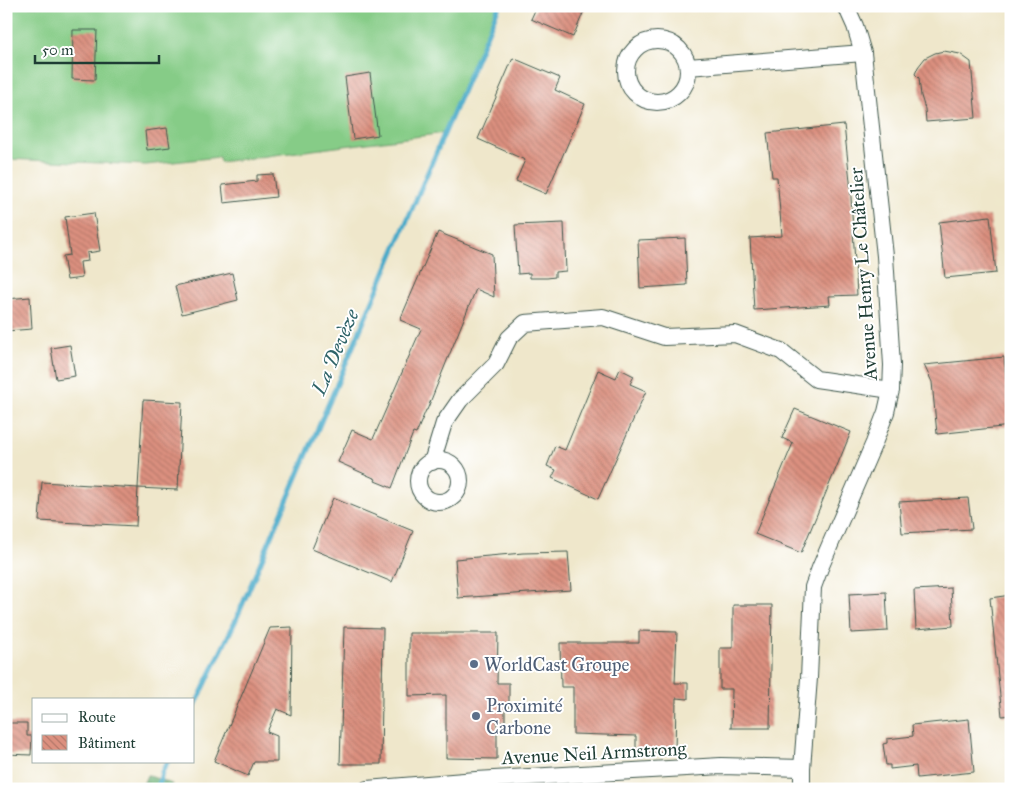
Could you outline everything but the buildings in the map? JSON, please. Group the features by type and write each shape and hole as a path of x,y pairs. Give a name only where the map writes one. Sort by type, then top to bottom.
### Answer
{"street":[{"name":"Avenue Henry Le Châtelier","path":"802,768 813,588 874,443 886,412 891,390 892,365 885,256 863,52 855,26 846,6"},
{"path":"688,67 863,52"},
{"path":"432,462 444,423 460,400 496,364 509,338 525,323 604,316 664,337 735,334 781,351 816,379 891,390"},
{"name":"Avenue Neil Armstrong","path":"367,789 566,781 725,765 802,768"},
{"path":"802,768 802,789"}],"green space":[{"path":"6,6 499,6 445,133 220,162 219,157 146,165 6,159"},
{"path":"147,775 172,784 170,789 141,789"}],"waterway":[{"name":"La Devèze","path":"195,706 235,622 499,6"},
{"name":"La Devèze","path":"158,789 162,772 167,762"}],"place":[{"name":"WorldCast Groupe","path":"474,664"},
{"name":"Proximité Carbone","path":"476,716"}]}
